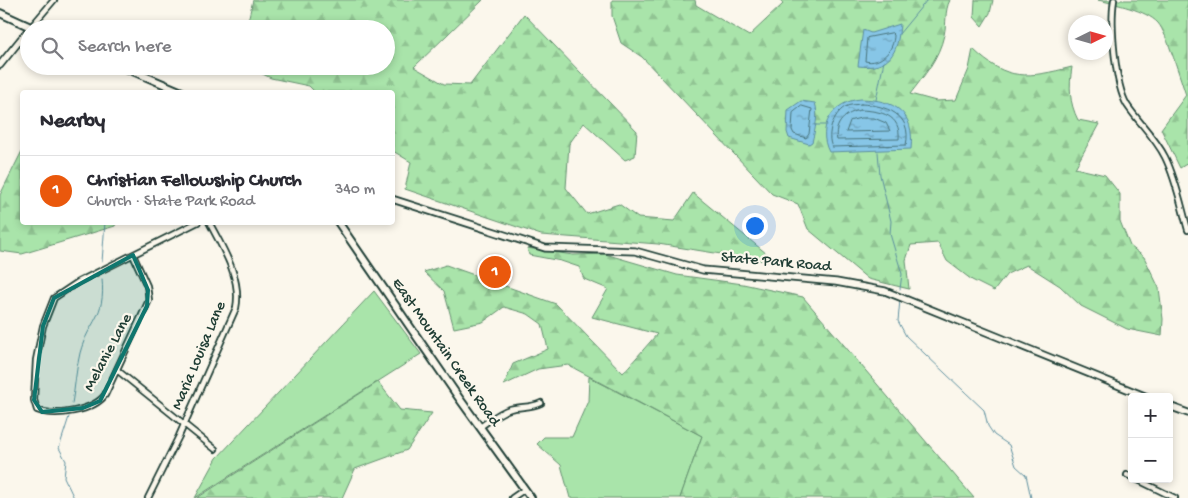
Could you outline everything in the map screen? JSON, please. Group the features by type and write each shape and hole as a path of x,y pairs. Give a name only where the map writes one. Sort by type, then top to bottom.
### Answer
{"main road":[{"path":"0,13 20,23"},
{"path":"142,75 177,90"},
{"name":"East Mountain Creek Road","path":"340,225 531,498"}],"street":[{"path":"38,20 54,0"},
{"path":"1114,0 1112,28 1122,94 1131,109 1152,133 1165,156 1188,230"},
{"path":"0,65 20,41"},
{"name":"State Park Road","path":"395,200 545,248 629,250 702,270 836,282 885,291 1137,393"},
{"path":"133,255 192,225"},
{"name":"Maria Louisa Lane","path":"148,498 232,321 237,303 234,274 210,225"},
{"name":"Melanie Lane","path":"133,255 147,286 149,300 105,395 94,405 52,412 42,412 35,408 38,345 52,301 61,292 133,255"},
{"path":"117,370 215,449"},
{"path":"480,427 502,411 512,408 532,407 541,402"},
{"path":"1173,407 1188,413"},
{"path":"1144,483 1175,498"},
{"path":"512,498 525,489"}],"highlighted area":[{"path":"133,255 148,290 147,306 100,401 83,408 42,412 34,400 43,326 54,298"}],"green space":[{"path":"253,0 483,0 414,67 444,84 470,85 524,14 637,131 635,156 625,160 584,123 569,144 566,188 587,214 619,204 638,218 674,221 693,193 778,263 658,244 541,235 405,189 411,162 395,152 395,90 313,90 309,86 265,75 395,75 395,20 248,20"},
{"path":"612,0 695,0 696,5 749,36 783,4 780,0 950,0 944,35 939,51 910,94 936,101 956,100 969,69 973,49 985,60 997,67 1019,74 1030,75 1072,67 1070,94 1078,120 1099,124 1075,168 1105,175 1120,194 1120,221 1130,246 1144,257 1159,288 1163,319 1162,336 1127,329 1081,306 1060,286 1027,265 1007,274 994,291 972,280 947,261 938,243 911,245 906,260 909,289 868,279 808,229 798,204 772,194 642,57 621,43 612,16"},
{"path":"975,0 993,0 990,13 982,26 974,17"},
{"path":"1098,0 1188,0 1188,163 1180,168 1161,129 1186,95 1162,28 1153,18 1146,14"},
{"path":"20,155 20,225 115,225 22,254 0,251 0,195"},
{"path":"527,248 573,255 605,254 677,275 743,284 803,297 974,498 680,498 702,436 568,365 538,369 504,385 513,364 548,349 542,324 528,314 504,307 483,322 454,328 444,291 424,272 446,265 556,304 623,373 657,334 592,317 608,289 584,279 579,267 561,261 529,255"},
{"path":"374,291 421,354 195,498 217,458"},
{"path":"589,377 702,436 680,498 570,498 561,465 537,444 544,437 572,437 588,401"},
{"path":"378,382 400,410 432,413 407,450 355,469 342,498 197,498"}],"water":[{"path":"900,24 894,51 885,62 869,67 858,66 863,30 871,33"},
{"path":"861,99 884,102 900,110 910,126 911,149 829,152 825,143 825,133 830,117 842,105"},
{"path":"801,101 815,103 816,107 817,117 812,142 809,144 789,138 787,132 788,110"}],"waterway":[{"path":"899,34 927,0"},
{"path":"876,100 884,61"},
{"path":"814,125 827,125"},
{"path":"878,152 880,175 891,221 890,234 902,274 900,289"},
{"path":"102,262 105,225"},
{"path":"72,404 80,353 102,302 102,279"},
{"path":"900,300 898,321 906,336 984,410 988,426 994,435 1009,445 1016,466 1026,475 1031,498"},
{"path":"69,417 59,448 66,461 64,477 74,498"}],"place":[{"name":"Christian Fellowship Church","path":"495,272"}]}
